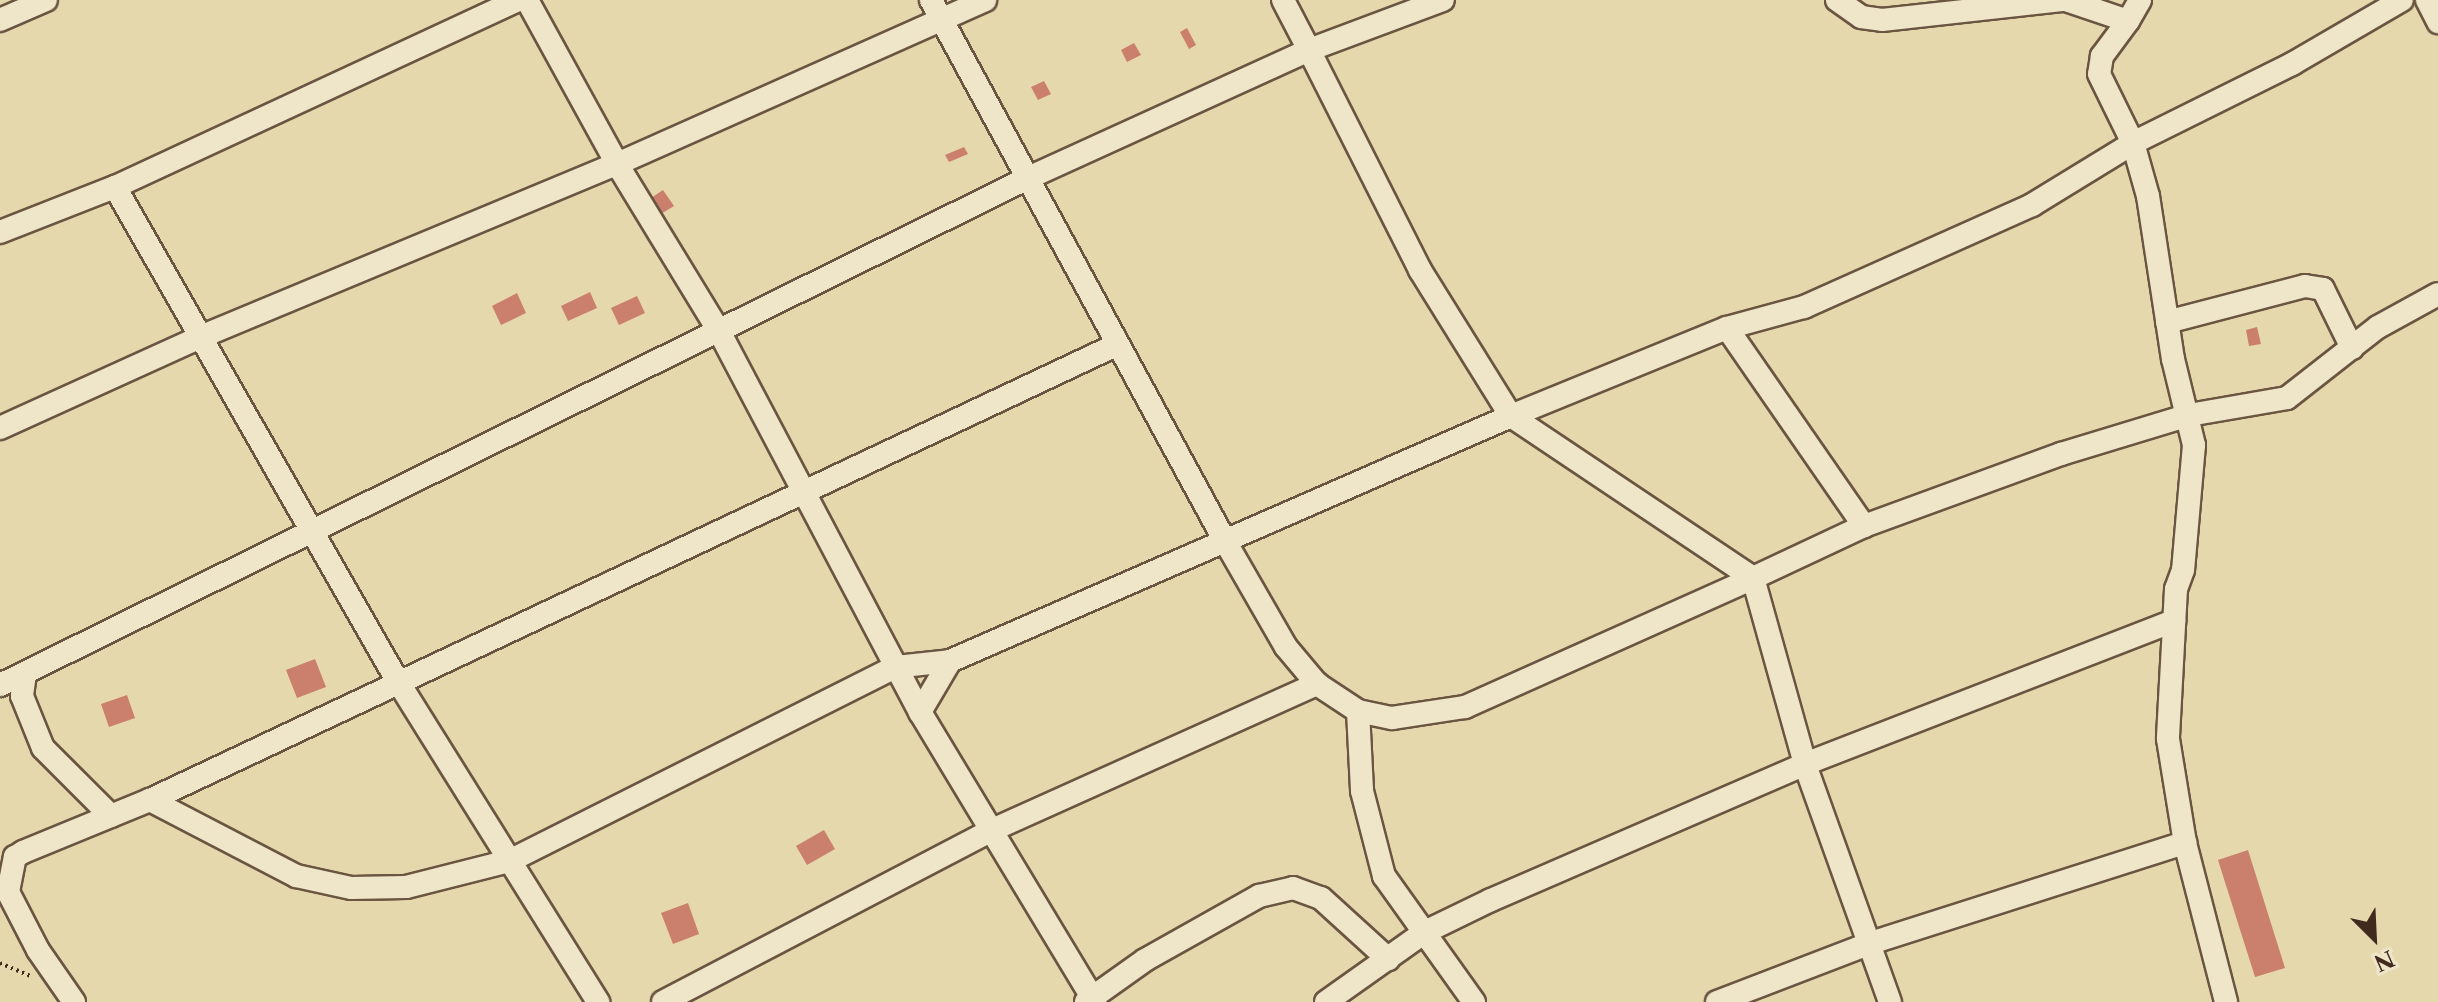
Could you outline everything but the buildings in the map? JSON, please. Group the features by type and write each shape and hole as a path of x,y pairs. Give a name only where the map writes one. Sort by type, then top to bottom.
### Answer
{"street":[{"path":"0,20 46,0"},
{"path":"0,232 115,187 518,0"},
{"path":"527,0 617,164 719,331 920,712 1091,1001 1145,960 1259,896 1293,888 1321,898 1388,959"},
{"path":"931,0 1116,345 1286,647 1317,684 1358,711 1392,718 1465,707 1864,526 2189,415 2287,398 2352,348 2438,294"},
{"path":"0,428 198,338 617,164 985,0"},
{"path":"1283,0 1420,270 1511,416 1753,578 1805,764 1890,1002"},
{"path":"0,685 314,527 1026,179 1309,50 1443,0"},
{"path":"1837,0 1861,17 1882,20 2064,0 2128,21"},
{"path":"2140,0 2102,56 2099,74 2133,143 2148,196 2167,322 2194,445 2174,621 2168,739 2185,843 2226,1002"},
{"path":"150,800 296,876 351,888 406,887 509,861 895,667 950,661 1511,416 1727,328 1804,307 2032,205 2133,143 2292,64 2402,0"},
{"path":"2427,0 2438,22"},
{"path":"115,187 198,338 314,527 397,680 598,1002"},
{"path":"2167,322 2305,286 2323,289 2352,348"},
{"path":"1727,328 1864,526"},
{"path":"74,1002 38,950 8,892 4,880 15,857 150,800 397,680 1116,345"},
{"path":"1326,1002 1425,932 1805,764 2174,621"},
{"path":"920,712 950,661"},
{"path":"25,674 22,696 43,748 111,816"},
{"path":"663,1002 990,831 1317,684"},
{"path":"1358,711 1362,791 1373,845 1384,876 1474,1002"},
{"path":"1717,1002 1871,943 2185,843"}]}
